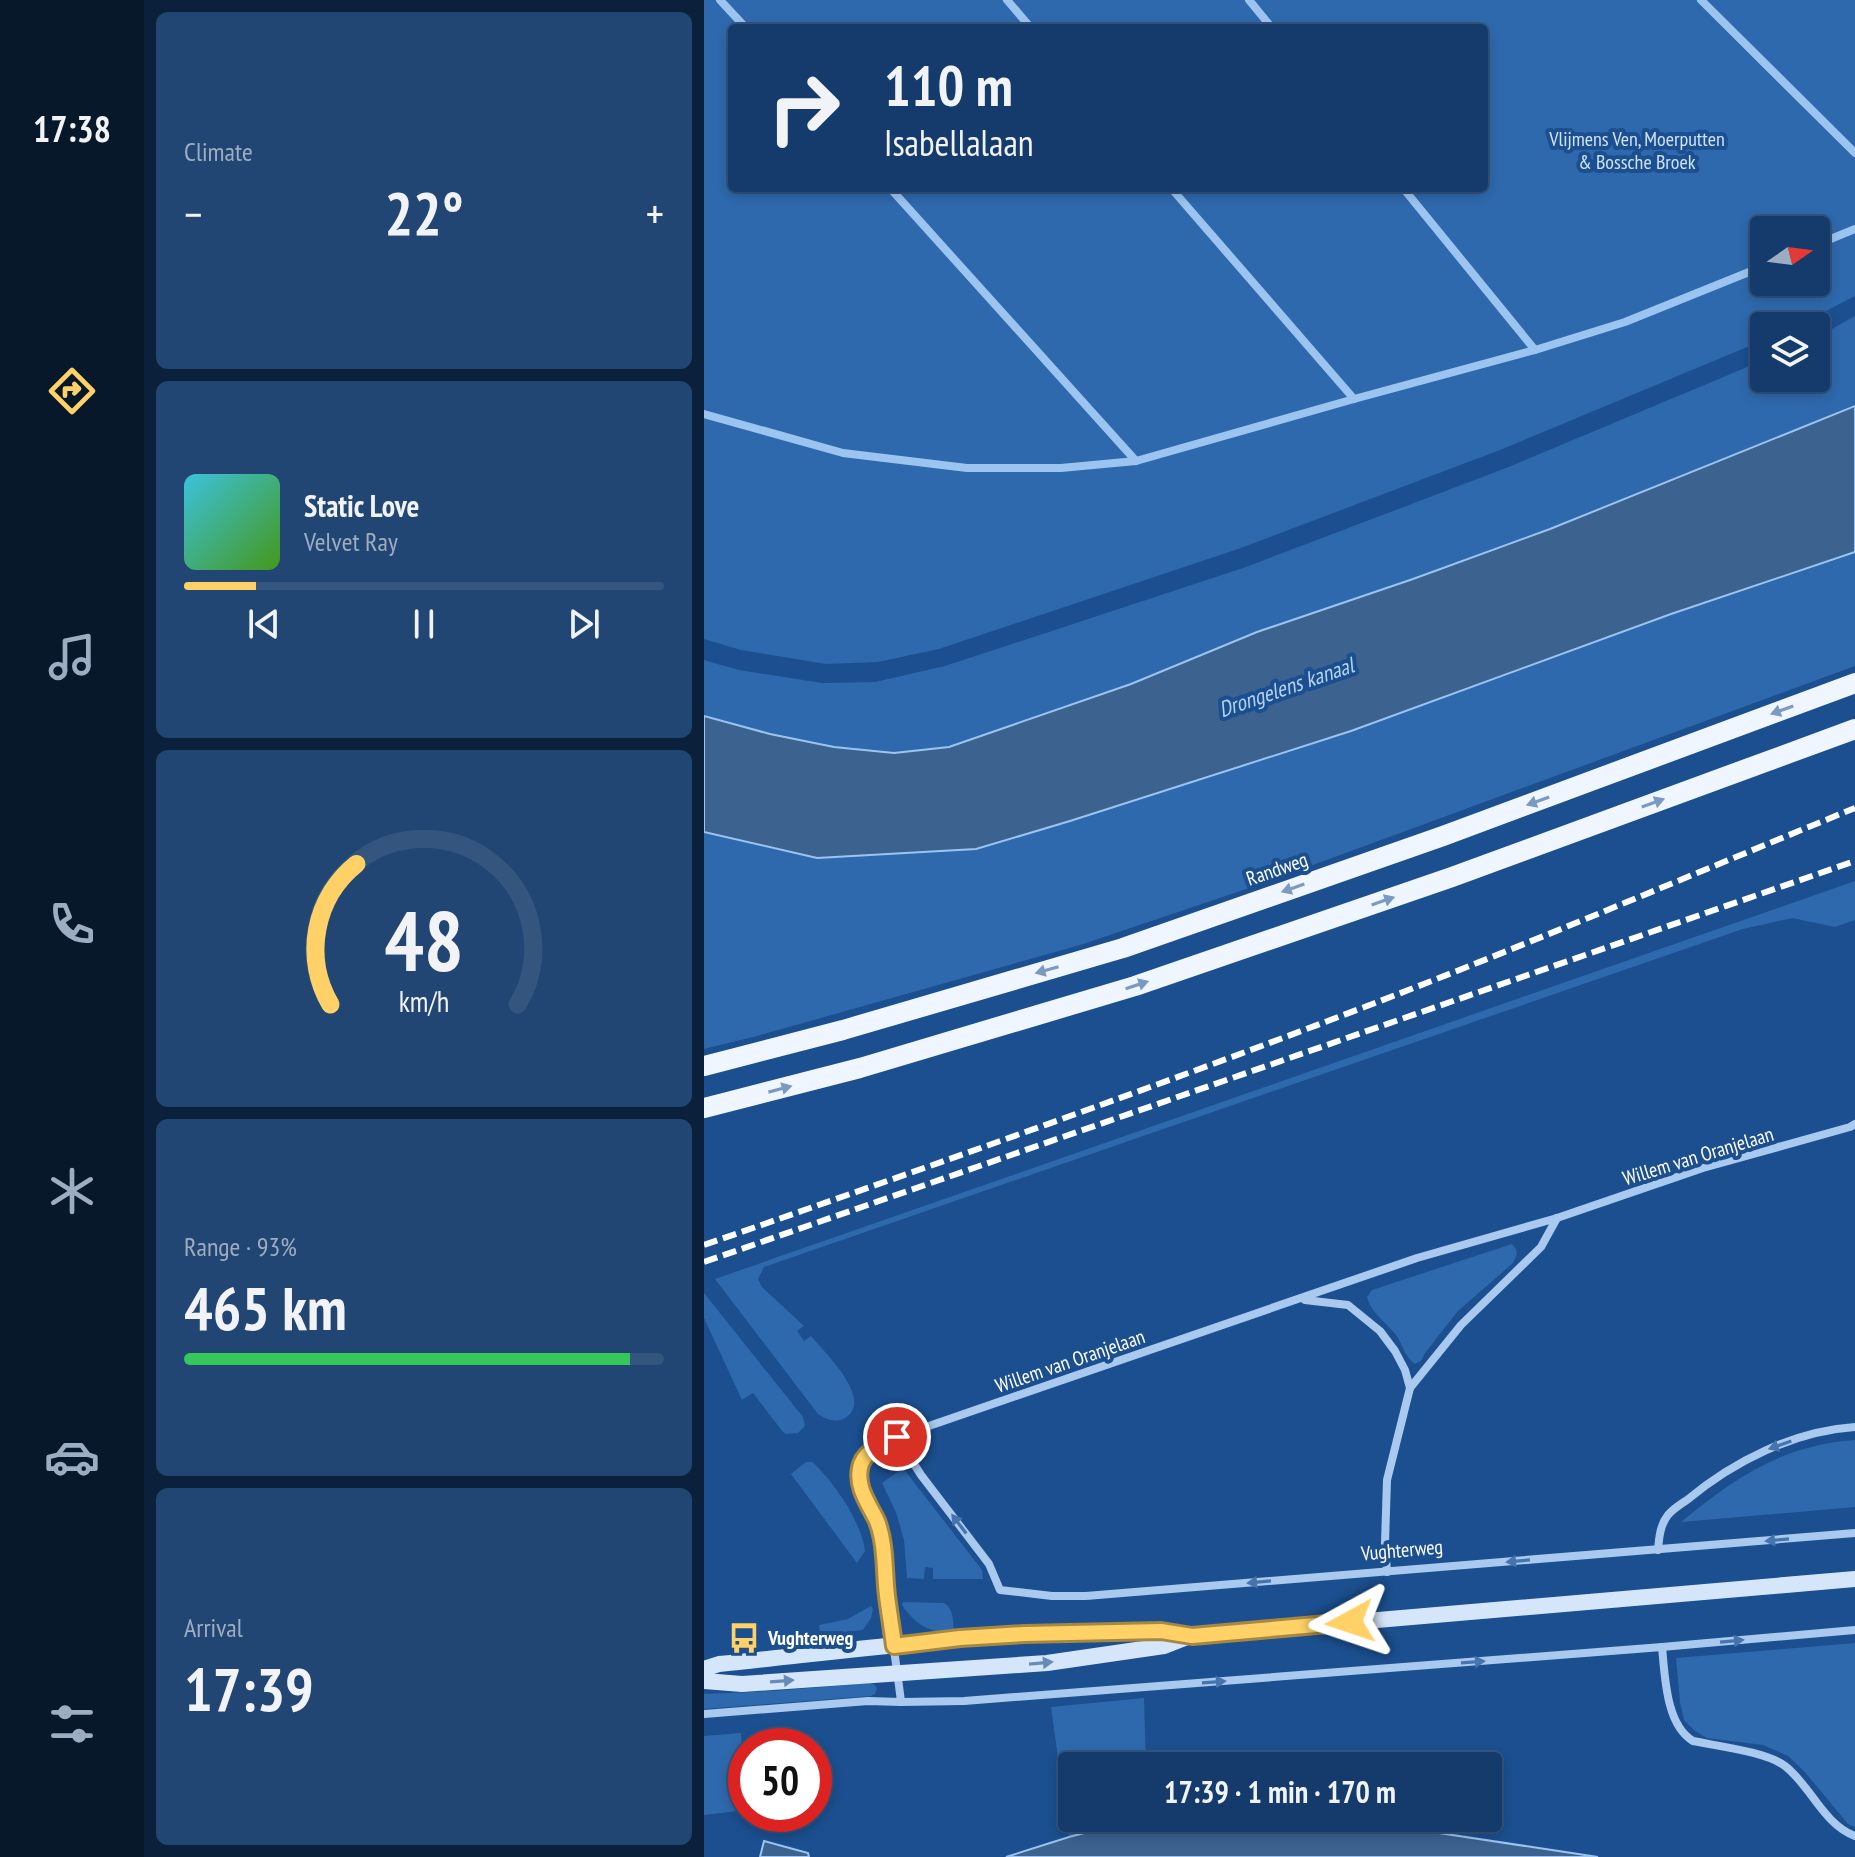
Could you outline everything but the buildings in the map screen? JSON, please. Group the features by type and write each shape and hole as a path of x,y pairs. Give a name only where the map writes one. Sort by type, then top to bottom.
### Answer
{"main road":[{"name":"Randweg","path":"704,1066 843,1030 1123,948 1443,836 1855,683"},
{"path":"704,1108 860,1068 1135,986 1452,877 1855,729"},
{"path":"704,1669 719,1664 960,1638 1161,1631 1192,1636 1855,1579"},
{"path":"704,1681 742,1684 1047,1663 1164,1646 1192,1636"}],"street":[{"name":"Willem van Oranjelaan","path":"894,1646 882,1544 877,1522 864,1498 860,1482 860,1466 867,1453 897,1437 1417,1258 1557,1218 1703,1168 1853,1127"},
{"path":"1387,1572 1387,1480 1410,1388 1461,1325 1541,1247 1557,1218"},
{"name":"Willem van Oranjelaan","path":"1300,1299 1348,1305 1380,1331 1395,1351 1410,1388"},
{"path":"1658,1550 1659,1534 1667,1516 1718,1476 1763,1451 1805,1437 1855,1427"},
{"name":"Vughterweg","path":"897,1437 921,1475 989,1564 1000,1590 1052,1596 1086,1596 1855,1533"},
{"path":"704,1714 868,1701 964,1701 1855,1630"},
{"path":"894,1646 901,1702"},
{"path":"1662,1647 1676,1725 1686,1737 1782,1763 1842,1831 1855,1836"}],"green space":[{"name":"Vlijmens Ven, Moerputten & Bossche Broek","path":"704,0 1855,0 1855,296 1824,312 1750,312 1750,346 1500,450 1238,549 939,649 878,662 826,664 741,650 704,639"},
{"path":"1855,316 1855,406 1550,529 1257,632 1131,684 949,747 894,753 834,747 704,716 704,660 739,670 822,683 875,682 945,666 1246,567 1506,468 1750,366 1750,392 1830,392 1830,330"},
{"path":"1855,552 1855,666 1264,883 1080,945 704,1049 704,832 818,858 976,849 1351,731 1671,614"},
{"path":"1855,881 1855,920 1835,927 1792,918 1743,929 764,1267 758,1279 762,1287 804,1326 797,1331 804,1341 811,1336 850,1386 854,1407 841,1420 818,1414 715,1279"},
{"path":"1512,1244 1517,1253 1513,1263 1458,1311 1421,1361 1415,1364 1369,1303 1367,1297 1372,1290"},
{"path":"704,1293 803,1417 805,1426 798,1433 783,1432 753,1393 742,1400 704,1318"},
{"path":"1855,1440 1855,1507 1681,1522 1720,1491 1761,1466 1805,1449"},
{"path":"806,1462 812,1462 829,1480 852,1515 865,1551 857,1563 791,1474"},
{"path":"903,1468 982,1570 983,1579 933,1579 933,1568 925,1567 924,1579 907,1578 904,1540 896,1512 882,1483"},
{"path":"903,1602 944,1603 951,1612 954,1632 924,1626 907,1612"},
{"path":"871,1606 871,1618 863,1630 820,1635 819,1625 848,1619"},
{"path":"1855,1643 1855,1827 1848,1824 1788,1756 1763,1745 1707,1738 1684,1720 1676,1658"},
{"path":"870,1683 877,1689 871,1696 704,1709 704,1694"},
{"path":"1144,1698 1146,1752 1058,1752 1058,1758 1051,1707"},
{"path":"728,1734 728,1812 704,1815 704,1736"},
{"path":"1068,1832 1088,1832 1069,1837"}],"water":[{"name":"Drongelens kanaal","path":"1855,406 1855,552 1671,614 1351,731 976,849 817,858 704,832 704,716 834,747 894,753 949,747 1131,684 1257,632 1550,529"},
{"path":"1088,1832 1433,1832 1598,1857 1006,1857"},
{"path":"764,1841 808,1853 809,1857 760,1857"}],"waterway":[{"path":"720,0 742,24"},
{"path":"1007,0 1028,24"},
{"path":"1249,0 1269,24"},
{"path":"1701,0 1855,153"},
{"path":"894,192 1136,461"},
{"path":"1174,192 1354,399"},
{"path":"1406,192 1535,350"},
{"path":"1830,239 1855,229"},
{"path":"704,414 843,453 967,468 1061,468 1136,461 1535,350 1625,322 1750,272"}],"railway":[{"path":"704,1245 1098,1106 1333,1019 1855,808"},
{"path":"704,1262 1855,861"}],"place":[{"name":"Vughterweg","path":"744,1638"}],"route":[{"path":"897,1437 867,1453 860,1466 864,1498 877,1522 882,1544 894,1646 1024,1634 1161,1631 1192,1636 1350,1622"}]}
